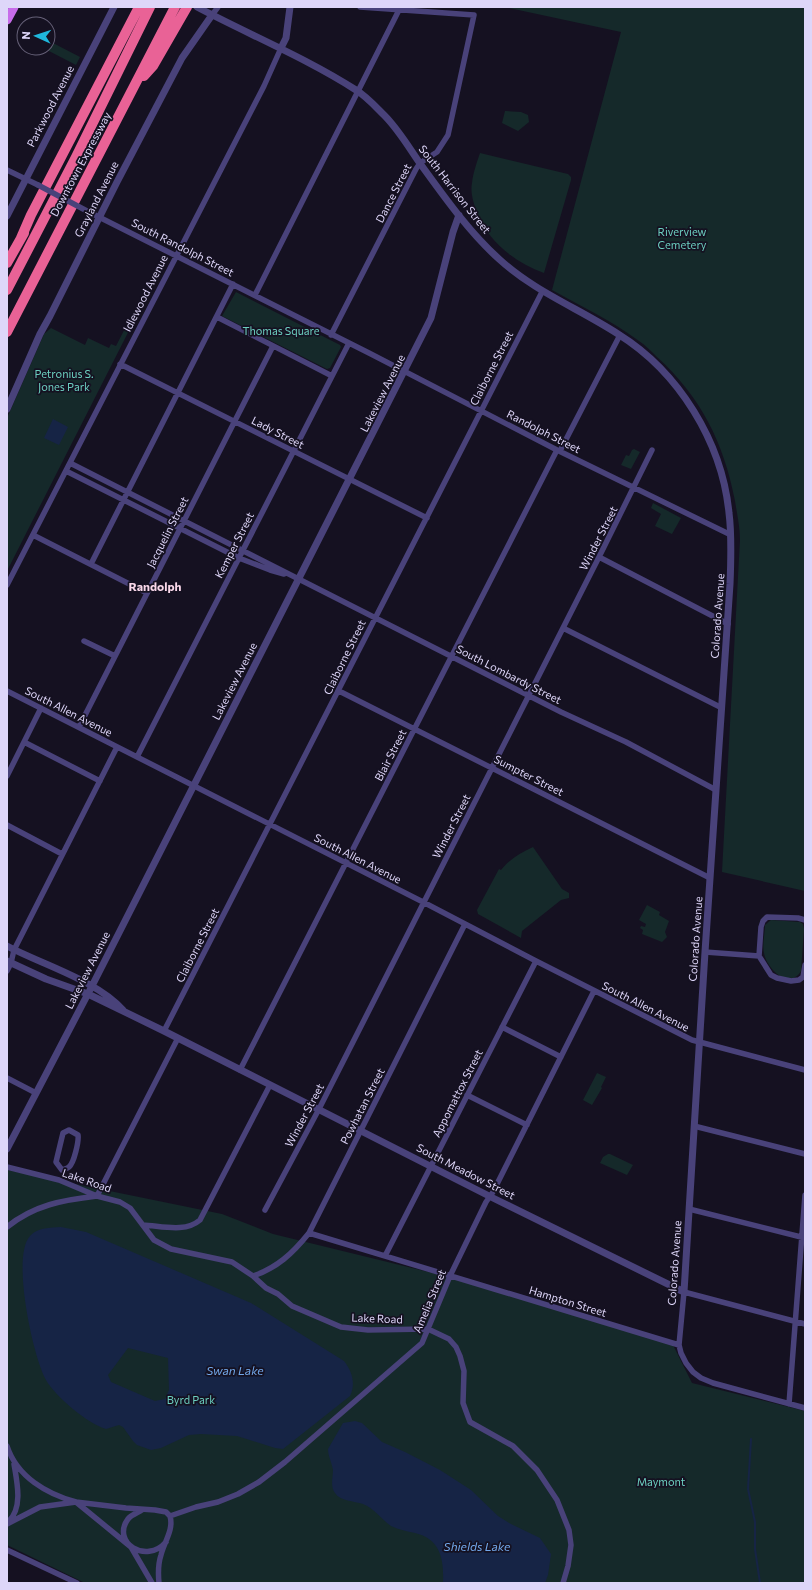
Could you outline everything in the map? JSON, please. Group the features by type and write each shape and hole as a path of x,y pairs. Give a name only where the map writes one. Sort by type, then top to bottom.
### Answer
{"highway":[{"path":"21,238 31,215 139,7"},
{"name":"Downtown Expressway","path":"7,290 76,157 150,7"},
{"name":"Downtown Expressway","path":"7,332 175,7"},
{"path":"130,95 153,66 187,7"},
{"path":"7,263 45,201 80,134 131,47"}],"main road":[{"path":"7,20 14,7"}],"street":[{"name":"Parkwood Avenue","path":"7,216 114,7"},
{"name":"Grayland Avenue","path":"7,409 40,334 182,58 218,7"},
{"name":"Idlewood Avenue","path":"7,585 269,76 286,38 290,7"},
{"path":"255,295 399,10 360,7"},
{"name":"South Harrison Street","path":"200,8 281,48 358,91 392,123 459,215 476,236 499,259 542,292 620,335 647,356 664,372 683,395 698,419 711,445 721,471 729,512 731,535"},
{"name":"Dance Street","path":"331,334 420,163 437,152 448,135 474,15 399,10"},
{"name":"South Randolph Street","path":"7,170 349,342"},
{"name":"Lakeview Avenue","path":"7,1149 194,786 295,578 350,480 405,372 431,318 453,232 459,215"},
{"path":"91,564 233,284"},
{"name":"Claiborne Street","path":"164,1031 542,292"},
{"path":"217,317 332,376"},
{"name":"Blair Street","path":"240,1070 558,450 620,335"},
{"name":"Randolph Street","path":"349,342 558,450 731,535"},
{"name":"Kemper Street","path":"138,757 349,342"},
{"name":"Jacquelin Street","path":"79,727 273,346"},
{"name":"Lady Street","path":"120,364 426,518"},
{"name":"Winder Street","path":"265,1210 319,1109 652,450"},
{"name":"South Lombardy Street","path":"70,463 528,695 626,742 716,790"},
{"name":"South Lombardy Street","path":"66,471 239,558 295,578"},
{"path":"33,535 147,593"},
{"name":"Colorado Avenue","path":"679,1345 684,1292 699,1042 728,624 731,535"},
{"path":"599,557 728,624"},
{"path":"563,628 722,708"},
{"path":"84,641 115,656"},
{"name":"South Allen Avenue","path":"7,691 692,1040 805,1070"},
{"name":"Sumpter Street","path":"339,691 710,878"},
{"path":"7,776 41,708"},
{"path":"24,742 100,781"},
{"path":"7,956 62,854 117,746"},
{"path":"7,825 62,854"},
{"path":"805,920 798,918 767,917 763,921 761,927 759,956 771,975 784,980 799,980 803,977 805,965"},
{"name":"Powhatan Street","path":"253,1276 262,1273 284,1260 309,1233 465,924"},
{"path":"7,971 10,948"},
{"name":"South Meadow Street","path":"10,948 92,986 115,1001 126,1013"},
{"path":"705,952 759,956"},
{"name":"Appomattox Street","path":"385,1256 536,961"},
{"name":"South Meadow Street","path":"9,962 46,979 88,994 164,1031 490,1196 684,1292 805,1324"},
{"name":"Amelia Street","path":"170,1516 196,1507 218,1502 250,1488 270,1474 339,1416 422,1343 450,1276 594,991"},
{"path":"502,1027 561,1057"},
{"path":"7,1227 27,1212 44,1205 62,1200 97,1196 178,1038"},
{"path":"7,1078 36,1093"},
{"path":"143,1225 181,1228 194,1226 200,1220 270,1085"},
{"path":"467,1095 527,1125"},
{"path":"694,1126 805,1154"},
{"path":"59,1180 62,1170 72,1163 78,1139 78,1134 69,1130 63,1133 56,1162 62,1170"},
{"name":"Lake Road","path":"7,1167 59,1180 97,1196 120,1202 130,1208 154,1240 167,1247 232,1262 253,1276 266,1288 278,1294 292,1306 342,1327 368,1330 428,1329 449,1339 460,1356 464,1371 463,1403 470,1422 513,1446 537,1470 557,1500 569,1530 571,1545 568,1566 563,1583"},
{"path":"789,1404 803,1237 805,1195"},
{"path":"689,1209 803,1237"},
{"name":"Hampton Street","path":"309,1233 679,1345"},
{"path":"679,1345 686,1363 701,1378 713,1383 805,1408"},
{"path":"7,1446 14,1464 18,1501 16,1510 7,1524"},
{"path":"14,1464 25,1476 45,1489 67,1500 166,1512 170,1516 171,1526 159,1563 159,1583"},
{"path":"7,1524 40,1506 76,1502 140,1552 151,1552 161,1547 166,1542"},
{"path":"144,1510 129,1518 124,1526 126,1539 152,1583"},
{"path":"7,1550 77,1583"}],"green space":[{"name":"Riverview Cemetery","path":"504,7 805,7 805,891 722,872 740,530 730,480 717,440 698,405 686,388 673,372 648,348 618,327 552,290 621,32"},
{"path":"56,45 80,57 76,65 56,55"},
{"path":"505,111 521,112 528,115 529,122 518,131 502,123"},
{"path":"480,153 568,174 571,177 544,273 523,263 504,250 488,233 482,223 477,213 472,191 473,175"},
{"name":"Thomas Square","path":"236,292 340,345 341,347 330,368 327,369 222,316"},
{"name":"Petronius S. Jones Park","path":"138,303 142,305 7,571 7,418 44,334 51,328 85,345 88,338 109,348 111,344 116,346"},
{"path":"634,449 640,452 631,469 621,465 626,455 629,456"},
{"path":"653,503 681,518 672,534 655,526 661,514 651,508"},
{"path":"533,847 562,889 569,893 569,898 561,900 522,931 521,938 478,914 477,910 499,869 501,870 516,857"},
{"path":"647,905 660,912 659,915 669,921 665,932 667,937 662,942 642,934 643,930 640,928 641,926 645,927 646,924 639,920"},
{"path":"771,920 800,922 803,924 804,929 801,971 796,977 791,979 779,976 769,965 766,959 763,946 765,925"},
{"path":"597,1073 606,1077 601,1087 602,1088 592,1105 583,1100"},
{"path":"608,1154 633,1165 627,1175 600,1163 603,1157"},
{"name":"Byrd Park","path":"7,1170 222,1214 273,1234 449,1277 672,1343 692,1383 805,1411 805,1583 85,1583 7,1545"}],"water":[{"path":"53,419 68,427 59,445 44,438"},
{"name":"Swan Lake","path":"61,1227 86,1232 251,1303 344,1361 349,1369 353,1382 350,1396 283,1449 275,1448 237,1436 201,1434 189,1435 161,1448 151,1450 137,1445 123,1427 119,1425 106,1429 81,1416 57,1394 46,1380 35,1351 30,1330 23,1284 25,1247 30,1236 40,1229","holes":["128,1348 168,1358 169,1390 165,1399 155,1401 111,1382 108,1375"]},
{"name":"Shields Lake","path":"355,1421 362,1423 382,1442 440,1470 471,1490 498,1516 540,1538 551,1554 548,1575 545,1583 443,1583 443,1566 439,1552 436,1545 430,1540 424,1536 391,1526 367,1506 337,1496 333,1491 333,1470 328,1449 343,1423"}],"waterway":[{"path":"751,1439 748,1489 755,1522 755,1549 760,1583"}],"district":[{"name":"Randolph","path":"155,586"}],"park label":[{"name":"Maymont","path":"661,1481"}]}
